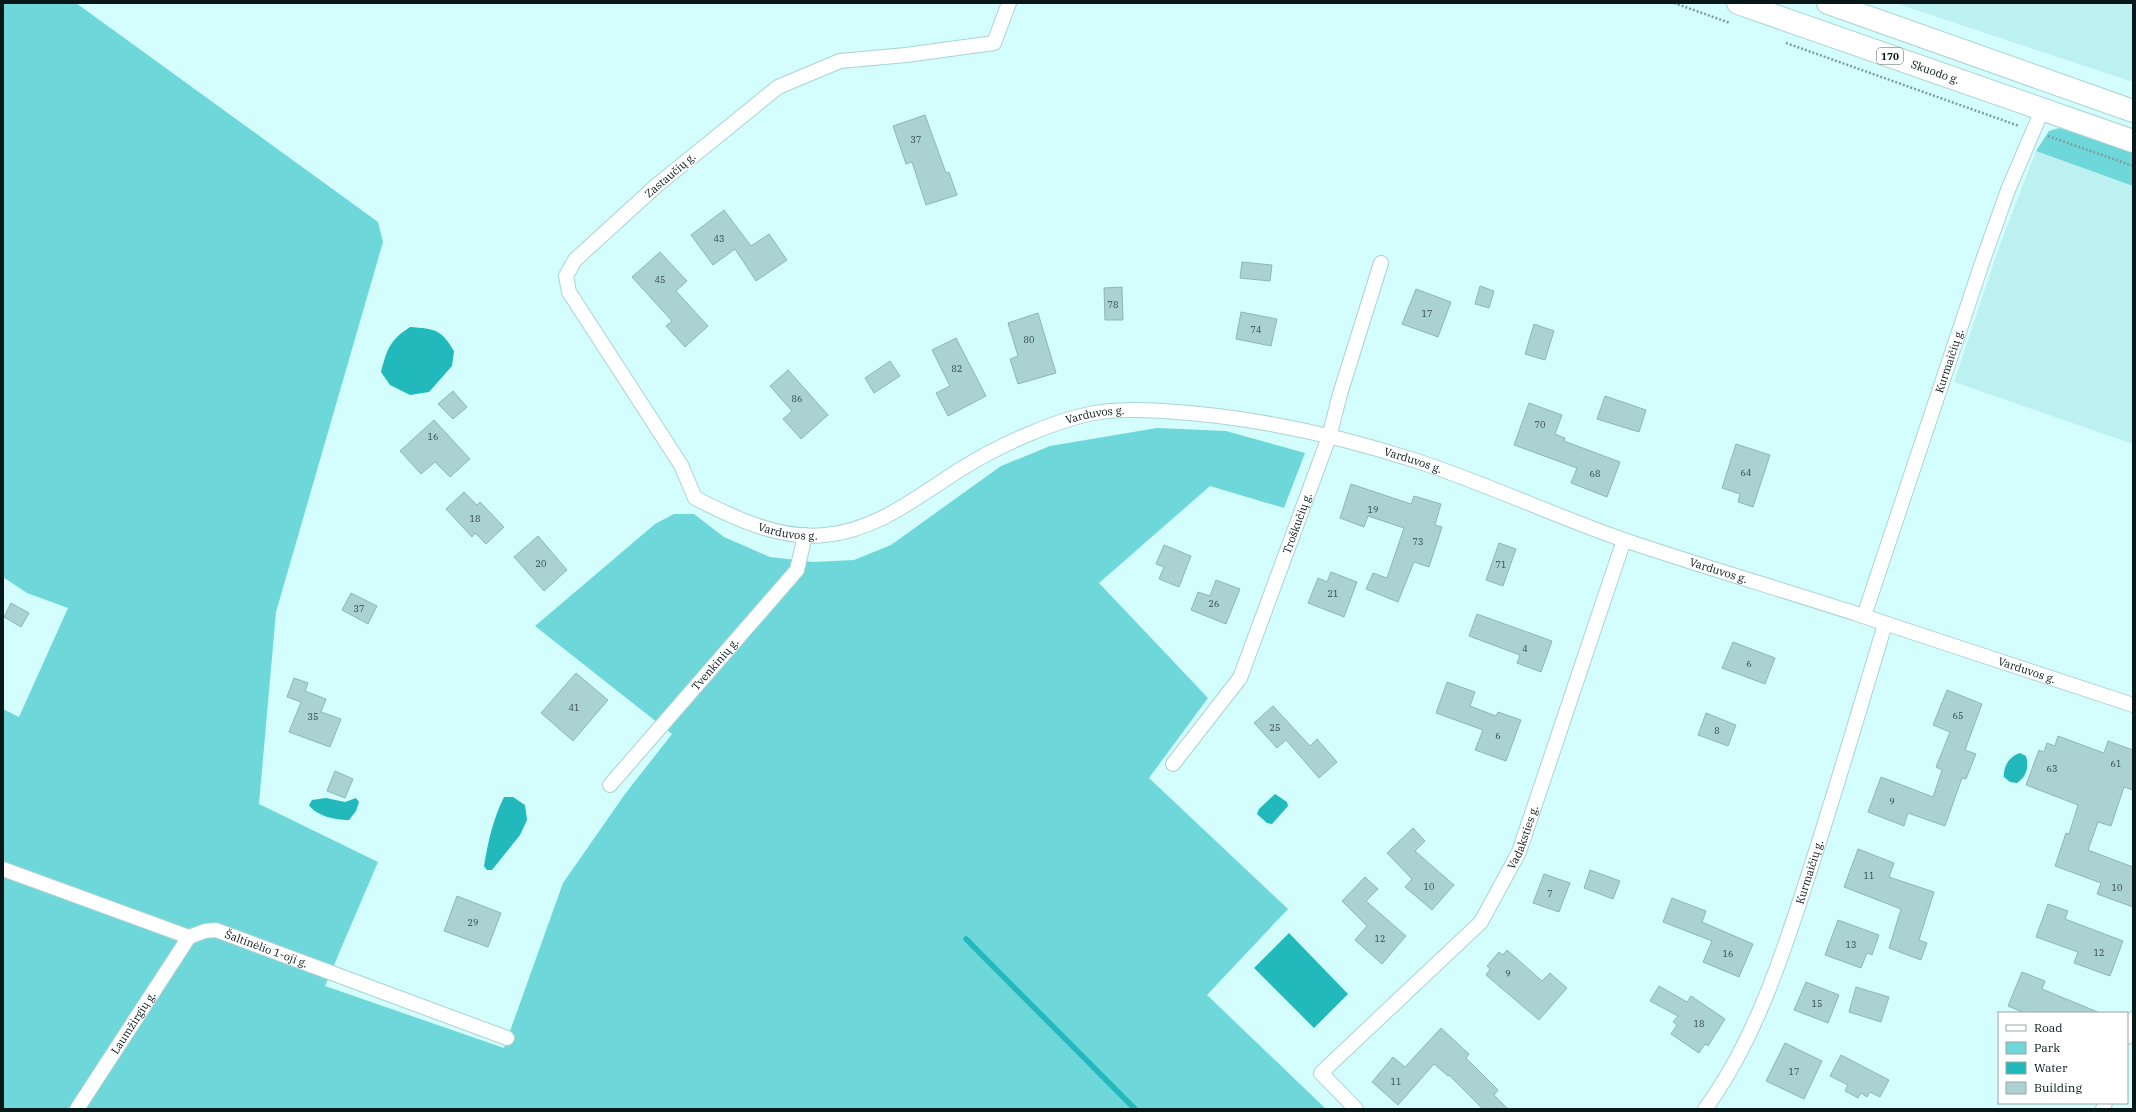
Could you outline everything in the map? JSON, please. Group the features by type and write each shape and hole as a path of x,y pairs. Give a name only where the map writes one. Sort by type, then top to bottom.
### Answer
{"main road":[{"name":"Skuodo g.","path":"1738,3 2043,108 2133,141"},
{"path":"1828,3 2133,111"}],"street":[{"name":"Zastaučių g.","path":"695,498 681,465 569,292 566,276 575,260 656,186 778,87 840,61 906,55 994,42 1009,3"},
{"name":"Kurmaičių g.","path":"1864,616 1983,260 2008,190 2043,108"},
{"name":"Troškučių g.","path":"1173,764 1240,678 1329,437 1340,394 1381,263"},
{"name":"Varduvos g.","path":"695,498 727,514 756,525 787,534 823,536 848,531 872,523 897,511 990,452 1028,436 1094,413 1130,410 1166,411 1231,418 1329,437 1419,462 1624,540 1864,616 2133,705"},
{"name":"Tvenkinių g.","path":"610,785 792,576 796,570 805,535"},
{"name":"Vadaksties g.","path":"1356,1109 1321,1073 1481,922 1520,852 1624,540"},
{"name":"Kurmaičių g.","path":"1705,1109 1718,1091 1756,1019 1791,929 1839,780 1885,624"},
{"path":"3,869 189,936"},
{"name":"Šaltinėlio 1-oji g.","path":"189,936 205,930 216,930 507,1038"},
{"name":"Laumžirgių g.","path":"77,1109 189,936"},
{"path":"2128,1034 2133,1019"}],"path":[{"path":"1674,3 1734,24"},
{"path":"1779,40 2133,166"}],"shaded area":[{"path":"1895,3 2133,3 2133,82"},
{"path":"2036,151 2133,186 2133,444 1954,382 1998,250"}],"green space":[{"path":"3,3 76,3 378,222 383,242 276,612 259,804 378,862 325,986 504,1048 563,883 625,794 672,734 535,626 655,524 674,514 694,514 724,537 770,557 813,562 854,560 891,545 1001,466 1050,446 1157,428 1226,431 1305,453 1284,508 1210,486 1099,583 1208,698 1149,778 1288,909 1207,995 1326,1109 3,1109 3,709 19,717 68,608 27,593 3,577"},
{"path":"2059,128 2133,152 2133,186 2036,151 2049,131"}],"water":[{"path":"410,327 426,328 441,334 454,351 452,366 429,392 410,395 390,385 381,372 390,346 398,336"},
{"path":"2020,753 2026,756 2027,764 2025,774 2017,783 2010,782 2004,777 2006,765 2013,756"},
{"path":"1275,794 1287,802 1288,806 1272,824 1267,823 1257,814 1259,809"},
{"path":"504,797 513,797 525,805 527,820 520,835 492,870 487,870 484,866 489,839"},
{"path":"326,798 345,802 356,798 359,802 356,811 349,820 338,819 321,815 309,805 312,800"},
{"path":"1289,933 1348,994 1314,1028 1254,968"}],"building":[{"path":"925,115 946,173 949,172 957,195 926,205 912,162 906,164 893,126"},
{"path":"724,210 751,246 769,234 787,260 756,281 735,249 713,265 691,235"},
{"path":"660,252 687,281 676,291 708,326 685,347 666,326 672,321 632,277"},
{"path":"1242,262 1272,265 1270,281 1240,278"},
{"path":"1480,286 1494,291 1489,308 1475,304"},
{"path":"1122,287 1123,320 1105,320 1104,288"},
{"path":"1416,289 1451,302 1438,337 1402,324"},
{"path":"1241,312 1277,319 1271,346 1236,339"},
{"path":"1038,313 1056,373 1018,384 1010,359 1018,356 1008,323"},
{"path":"1534,324 1554,331 1545,360 1525,354"},
{"path":"956,338 986,396 948,416 936,393 950,386 932,350"},
{"path":"890,361 900,376 874,393 865,378"},
{"path":"788,370 828,415 801,439 783,419 792,411 770,386"},
{"path":"453,391 467,407 453,419 438,404"},
{"path":"1605,396 1646,410 1639,432 1597,419"},
{"path":"1529,403 1562,415 1555,434 1565,438 1564,441 1620,462 1607,497 1571,483 1577,468 1514,445"},
{"path":"434,420 470,459 450,477 435,462 421,474 400,451"},
{"path":"1736,444 1770,455 1753,507 1738,502 1740,494 1722,488"},
{"path":"1351,484 1411,504 1414,496 1441,504 1435,525 1442,527 1429,567 1414,562 1398,602 1366,589 1373,573 1387,578 1404,528 1368,516 1364,527 1340,518"},
{"path":"464,492 477,505 480,502 504,527 486,544 475,533 472,537 446,509"},
{"path":"538,536 567,570 544,591 514,557"},
{"path":"1499,543 1516,549 1503,586 1486,580"},
{"path":"1164,545 1191,556 1179,587 1159,579 1164,567 1156,564"},
{"path":"1331,572 1357,582 1344,617 1308,603 1318,578 1327,582"},
{"path":"1216,580 1240,589 1226,624 1191,610 1198,592 1210,596"},
{"path":"351,593 377,606 368,624 342,610"},
{"path":"11,603 29,613 21,627 4,617"},
{"path":"1477,614 1552,641 1541,672 1517,663 1520,655 1469,636"},
{"path":"1733,642 1775,658 1765,684 1722,668"},
{"path":"576,673 608,700 573,741 541,713"},
{"path":"294,678 308,683 305,691 326,699 321,712 341,719 330,747 289,732 301,702 287,697"},
{"path":"1447,682 1475,692 1470,706 1496,716 1498,712 1521,720 1506,761 1475,750 1483,730 1436,713"},
{"path":"1947,690 1982,704 1965,750 1976,754 1966,779 1962,778 1945,826 1908,813 1904,826 1868,812 1881,777 1933,797 1942,770 1936,767 1950,732 1933,725"},
{"path":"1273,706 1310,746 1317,739 1337,762 1319,778 1286,740 1277,748 1254,723"},
{"path":"1706,713 1736,725 1728,746 1698,735"},
{"path":"2058,736 2104,753 2108,741 2133,750 2133,790 2124,787 2111,826 2098,822 2088,850 2133,867 2133,907 2097,894 2101,883 2055,866 2066,833 2069,834 2078,805 2026,785 2039,750 2044,752 2047,743 2055,746"},
{"path":"335,771 353,779 345,798 327,791"},
{"path":"1413,828 1425,841 1415,851 1454,885 1432,910 1405,887 1412,879 1387,853"},
{"path":"1858,849 1894,863 1889,877 1934,892 1919,940 1927,943 1921,960 1889,948 1901,909 1844,887"},
{"path":"1590,870 1620,881 1613,899 1584,888"},
{"path":"1544,874 1570,883 1559,912 1533,903"},
{"path":"1365,877 1378,889 1366,901 1406,936 1382,964 1355,940 1367,926 1342,901"},
{"path":"457,896 501,913 488,947 444,931"},
{"path":"1672,898 1706,911 1702,922 1753,944 1739,977 1703,962 1712,941 1663,922"},
{"path":"2048,904 2068,911 2065,919 2123,941 2110,976 2074,963 2078,952 2036,937"},
{"path":"1838,920 1879,935 1872,955 1867,953 1861,968 1825,955"},
{"path":"1507,950 1542,981 1550,973 1567,988 1539,1020 1486,975 1490,969 1487,966 1499,952 1503,955"},
{"path":"2022,972 2045,981 2042,989 2098,1012 2023,1012 2008,1006"},
{"path":"1806,982 1839,995 1828,1023 1794,1010"},
{"path":"1659,986 1687,1002 1691,996 1725,1019 1708,1046 1705,1044 1699,1053 1671,1034 1677,1025 1673,1022 1678,1016 1650,1001"},
{"path":"1856,987 1889,997 1881,1022 1849,1012"},
{"path":"1441,1028 1469,1054 1466,1058 1498,1090 1494,1095 1508,1109 1483,1109 1449,1075 1448,1076 1434,1064 1398,1105 1372,1082 1393,1057 1405,1067"},
{"path":"1785,1043 1822,1061 1804,1099 1766,1081"},
{"path":"1841,1055 1889,1080 1880,1097 1870,1092 1867,1097 1861,1093 1858,1098 1845,1091 1848,1085 1830,1076"}],"waterway":[{"path":"966,939 1135,1109"}]}
